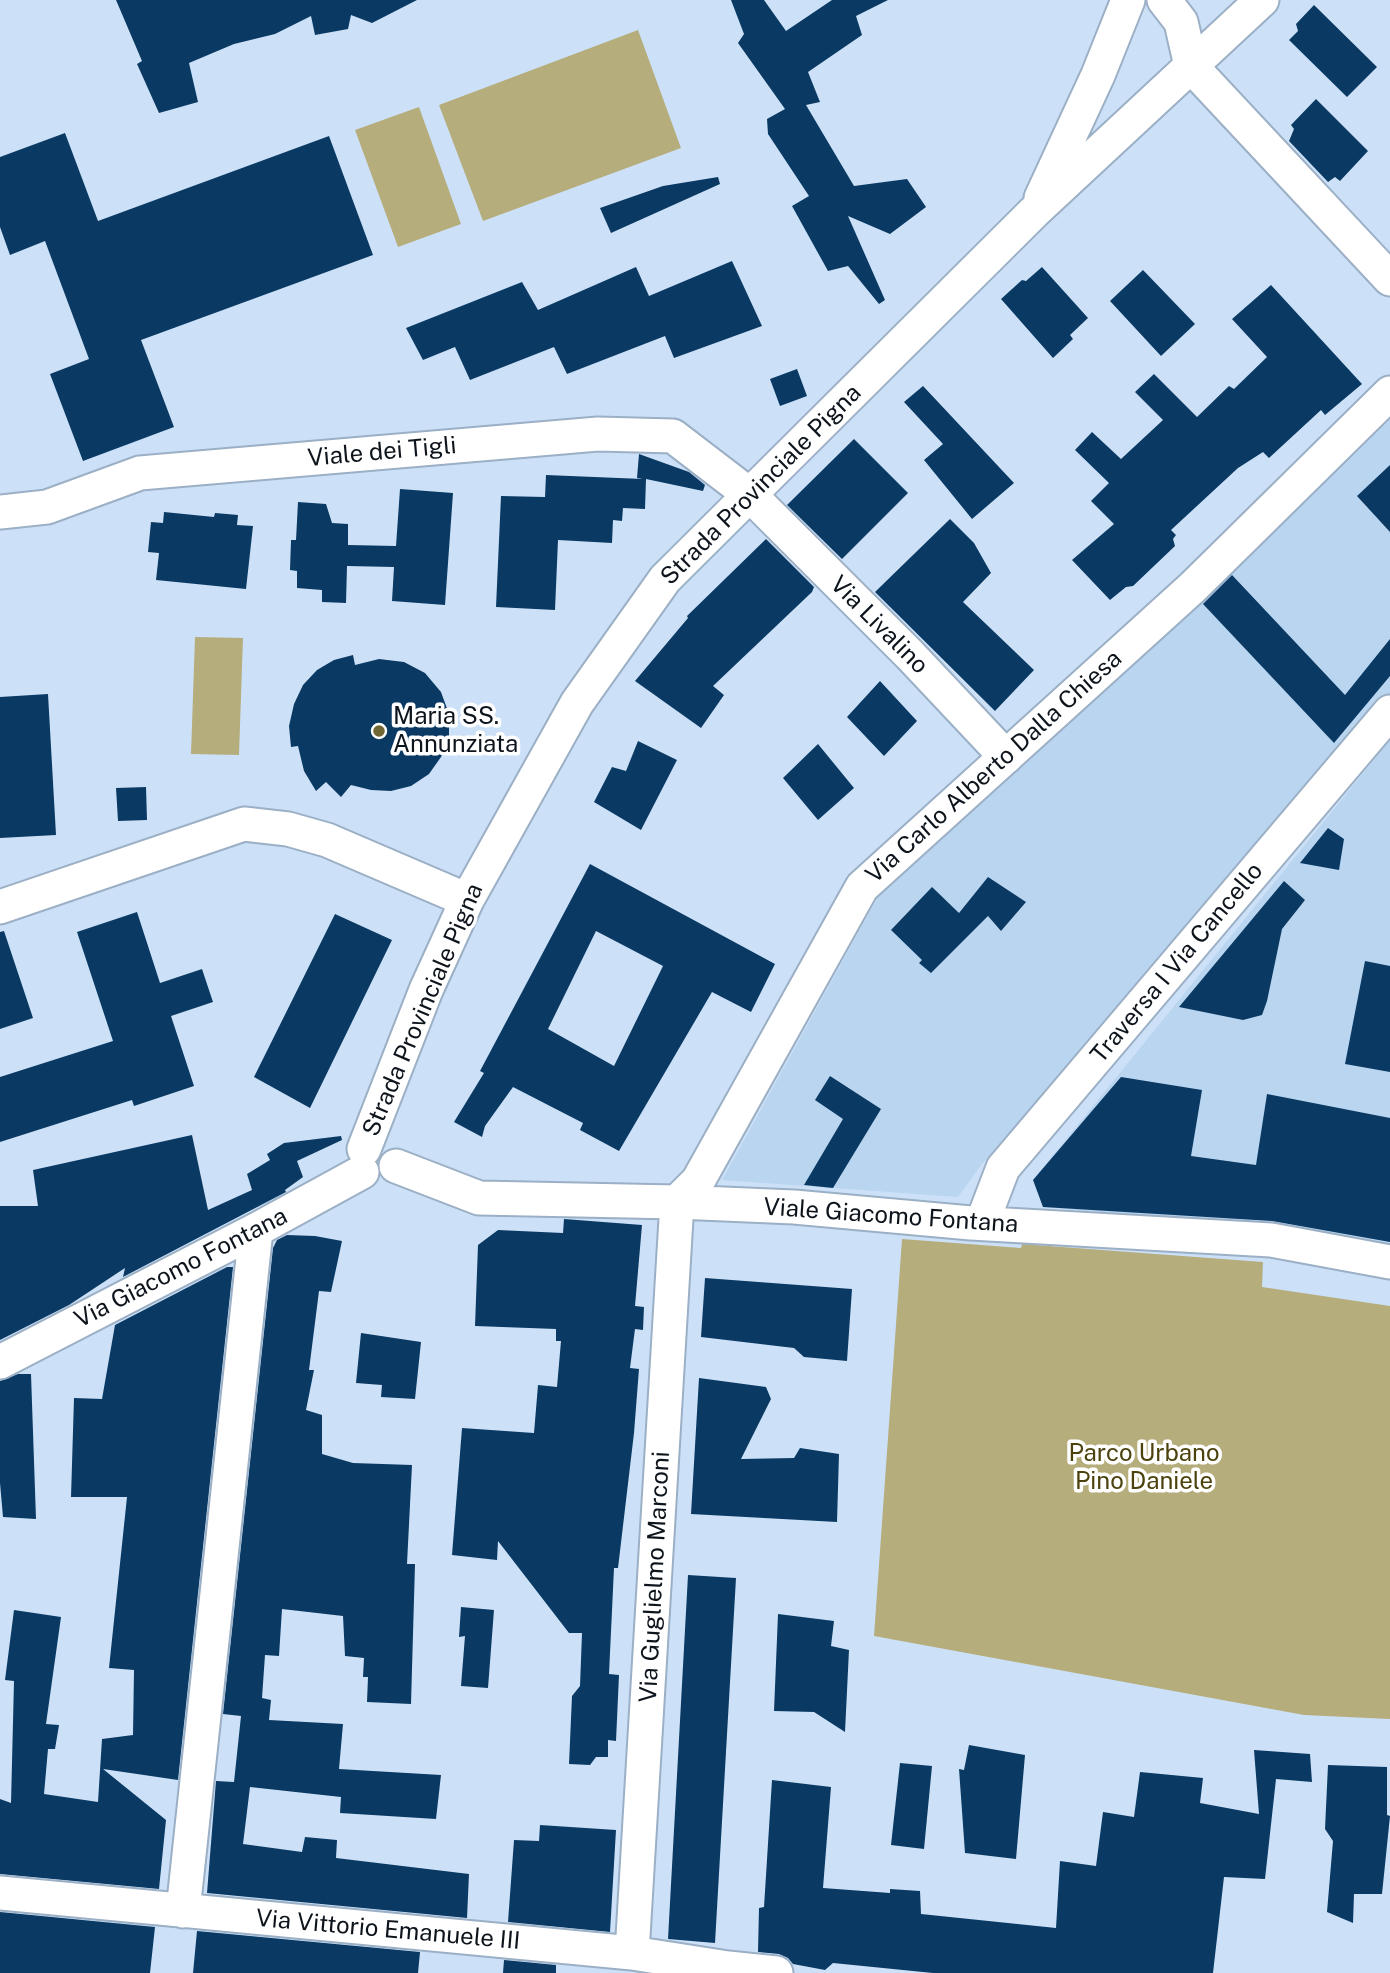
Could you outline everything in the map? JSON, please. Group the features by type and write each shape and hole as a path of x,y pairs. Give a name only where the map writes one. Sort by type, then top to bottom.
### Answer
{"street":[{"path":"1034,212 1098,75 1128,0"},
{"path":"1164,0 1181,22 1191,66 1390,279"},
{"name":"Strada Provinciale Pigna","path":"363,1161 426,990 467,900 577,703 665,579 1034,212 1262,0"},
{"path":"1098,75 1104,100 1120,114 1141,112"},
{"name":"Via Carlo Alberto Dalla Chiesa","path":"677,1202 698,1181 862,887 1193,587 1390,393"},
{"name":"Viale dei Tigli","path":"0,512 47,507 140,473 598,434 673,436 750,495"},
{"name":"Via Livalino","path":"750,495 910,654 1006,757"},
{"name":"Traversa I Via Cancello","path":"982,1223 1003,1168 1390,712"},
{"path":"0,907 244,824 288,829 327,840 467,900"},
{"name":"Viale Giacomo Fontana","path":"363,1161 371,1179 383,1180 396,1166 480,1198 794,1207 982,1223 1271,1240 1390,1262"},
{"name":"Via Giacomo Fontana","path":"0,1362 256,1230 363,1161"},
{"name":"Via Guglielmo Marconi","path":"632,1953 677,1202"},
{"path":"183,1911 256,1230"},
{"name":"Via Vittorio Emanuele III","path":"0,1893 632,1953 728,1970 776,1973"}],"shaded area":[{"path":"1390,414 1390,695 982,1164 958,1197 722,1180 878,897"},
{"path":"1390,740 1390,1246 1314,1234 1043,1207 1033,1180"}],"green space":[{"path":"638,30 681,148 483,221 439,105"},
{"path":"419,107 461,224 398,247 355,130"},
{"path":"195,637 243,638 239,755 191,754"},
{"name":"Parco Urbano Pino Daniele","path":"902,1239 1021,1248 1022,1244 1263,1262 1262,1287 1390,1306 1390,1719 1304,1715 874,1636"}],"building":[{"path":"116,0 417,0 372,23 351,15 348,29 315,35 311,16 275,34 234,44 189,63 198,102 159,113 137,64 142,61"},
{"path":"731,0 764,0 786,31 832,0 888,0 856,16 862,35 808,72 820,102 806,105 854,186 907,179 926,207 890,234 848,216 885,300 879,304 848,266 828,271 792,206 809,196 768,134 767,119 785,109 738,43 744,34"},
{"path":"1314,5 1377,67 1347,97 1289,40 1298,31 1296,24"},
{"path":"1316,99 1368,151 1340,181 1335,177 1328,182 1289,141 1294,129 1291,125"},
{"path":"65,133 98,221 329,136 373,255 141,340 174,427 83,461 50,374 89,359 45,241 10,255 0,227 0,157"},
{"path":"718,177 720,184 611,233 600,208 663,186"},
{"path":"732,261 762,326 674,358 665,336 567,374 554,347 470,380 455,347 423,360 406,328 522,282 538,310 636,267 649,296"},
{"path":"1042,267 1088,318 1070,335 1073,339 1053,358 1001,299"},
{"path":"1143,270 1195,324 1161,356 1110,301"},
{"path":"1271,285 1362,384 1325,415 1321,410 1269,458 1263,452 1238,468 1171,530 1176,535 1173,539 1175,546 1133,586 1126,587 1110,600 1072,560 1114,524 1091,501 1109,483 1075,450 1092,432 1121,459 1163,420 1135,392 1154,374 1197,417 1229,386 1234,389 1267,357 1232,319"},
{"path":"797,369 807,396 780,406 770,379"},
{"path":"923,386 1014,483 972,519 924,460 943,444 904,402"},
{"path":"854,439 908,493 842,559 787,505"},
{"path":"639,454 689,472 705,485 703,491 646,479 645,509 623,508 622,521 613,520 612,543 558,540 555,610 496,607 501,496 545,497 546,475 643,479 637,478"},
{"path":"1390,465 1390,532 1357,496"},
{"path":"400,489 453,493 445,605 392,601 394,567 347,566 346,603 322,602 322,590 297,588 297,571 290,570 291,540 296,540 298,502 326,504 332,523 348,524 348,545 396,546"},
{"path":"164,512 214,517 215,513 238,515 237,525 253,526 246,589 156,580 159,553 148,552 151,522 163,523"},
{"path":"950,519 974,543 991,573 963,602 1034,670 995,711 875,592"},
{"path":"766,539 814,587 812,592 713,686 724,695 701,728 635,681 687,616"},
{"path":"1232,575 1345,695 1390,639 1390,676 1334,743 1203,604"},
{"path":"353,655 355,665 379,659 404,662 425,673 441,692 449,714 449,739 429,774 411,786 391,791 351,785 341,797 326,782 316,791 304,771 298,746 291,747 289,726 294,704 303,685 317,670 334,660"},
{"path":"880,681 917,721 884,756 847,717"},
{"path":"48,694 56,835 0,838 0,697"},
{"path":"638,741 677,760 641,830 594,802 612,767 626,771"},
{"path":"818,744 854,788 818,820 783,778"},
{"path":"146,787 147,820 118,821 116,788"},
{"path":"1328,828 1344,839 1339,870 1300,863"},
{"path":"590,864 775,964 751,1012 712,992 619,1151 580,1130 583,1123 513,1087 485,1126 482,1137 454,1122 484,1073 480,1071","holes":["596,931 663,966 614,1066 548,1029"]},
{"path":"988,877 1026,902 1001,931 988,916 931,973 919,963 922,960 891,930 932,887 959,913"},
{"path":"1284,881 1305,900 1282,929 1262,1015 1243,1020 1179,1007"},
{"path":"137,912 160,983 202,969 213,1002 171,1016 194,1086 134,1106 132,1100 0,1142 0,1077 113,1041 77,932"},
{"path":"335,914 392,940 310,1108 254,1077"},
{"path":"4,931 33,1018 0,1029 0,932"},
{"path":"1365,961 1390,966 1390,1072 1345,1064"},
{"path":"830,1076 881,1109 833,1188 804,1185 843,1119 815,1100"},
{"path":"1121,1077 1202,1090 1191,1156 1256,1165 1267,1094 1390,1118 1390,1242 1272,1221 1043,1207 1033,1180"},
{"path":"192,1135 208,1210 252,1190 247,1174 270,1160 267,1154 284,1143 341,1136 342,1140 297,1161 303,1177 285,1190 286,1192 123,1277 125,1268 69,1305 0,1340 0,1206 38,1206 33,1170"},
{"path":"564,1219 642,1225 635,1306 644,1307 643,1330 635,1329 630,1368 639,1369 634,1433 618,1568 614,1568 609,1674 619,1675 616,1741 608,1740 608,1757 596,1757 590,1765 569,1764 572,1696 580,1686 582,1633 569,1633 498,1541 497,1560 452,1555 462,1428 534,1433 538,1385 557,1387 561,1341 556,1341 556,1329 475,1326 478,1245 498,1230 563,1233"},
{"path":"287,1235 342,1241 331,1292 319,1291 309,1370 314,1370 306,1410 322,1415 322,1454 353,1463 412,1465 407,1564 415,1564 411,1704 367,1702 368,1677 363,1677 364,1658 345,1656 343,1616 282,1609 279,1656 265,1655 262,1698 271,1700 269,1720 343,1724 339,1769 441,1775 436,1819 340,1813 341,1797 250,1787 243,1844 302,1852 305,1837 337,1840 336,1858 469,1874 467,1918 207,1893 216,1781 234,1782 241,1716 223,1714 273,1248 277,1240"},
{"path":"227,1267 233,1267 178,1780 103,1769 166,1820 159,1889 0,1874 0,1799 11,1803 14,1681 5,1680 14,1610 61,1617 46,1724 59,1725 55,1749 48,1749 44,1794 98,1802 102,1739 133,1735 134,1670 109,1668 127,1497 71,1497 74,1398 102,1399 115,1325"},
{"path":"705,1278 852,1289 847,1361 804,1357 794,1348 701,1337"},
{"path":"361,1333 421,1342 415,1399 381,1397 382,1385 356,1383"},
{"path":"18,1374 31,1374 36,1519 3,1517 0,1483 0,1381"},
{"path":"699,1378 766,1387 771,1399 741,1459 794,1458 800,1448 839,1454 837,1522 691,1514"},
{"path":"688,1575 736,1578 715,1943 668,1939"},
{"path":"461,1607 494,1610 488,1688 461,1686 465,1636 459,1637"},
{"path":"778,1614 834,1621 831,1646 849,1650 845,1732 814,1712 774,1711"},
{"path":"969,1745 1025,1755 1016,1859 965,1853 959,1769 964,1770"},
{"path":"1254,1750 1310,1754 1312,1782 1276,1779 1265,1879 1224,1877 1213,1973 933,1973 833,1963 825,1970 793,1964 779,1954 758,1952 759,1908 764,1907 772,1780 831,1787 823,1888 890,1893 890,1889 920,1891 921,1914 1056,1928 1060,1861 1096,1866 1103,1812 1134,1817 1140,1772 1203,1778 1200,1803 1259,1814"},
{"path":"900,1763 932,1766 924,1849 891,1845"},
{"path":"1328,1765 1387,1767 1387,1815 1390,1816 1382,1894 1354,1894 1353,1923 1327,1912 1333,1841 1325,1829"},
{"path":"540,1825 616,1830 610,1932 508,1922 514,1840 539,1841"},
{"path":"0,1912 155,1927 150,1973 0,1973"},
{"path":"197,1931 420,1952 418,1973 193,1973"},
{"path":"504,1960 556,1965 556,1973 503,1973"}],"place":[{"name":"Maria SS. Annunziata","path":"379,731"}]}
